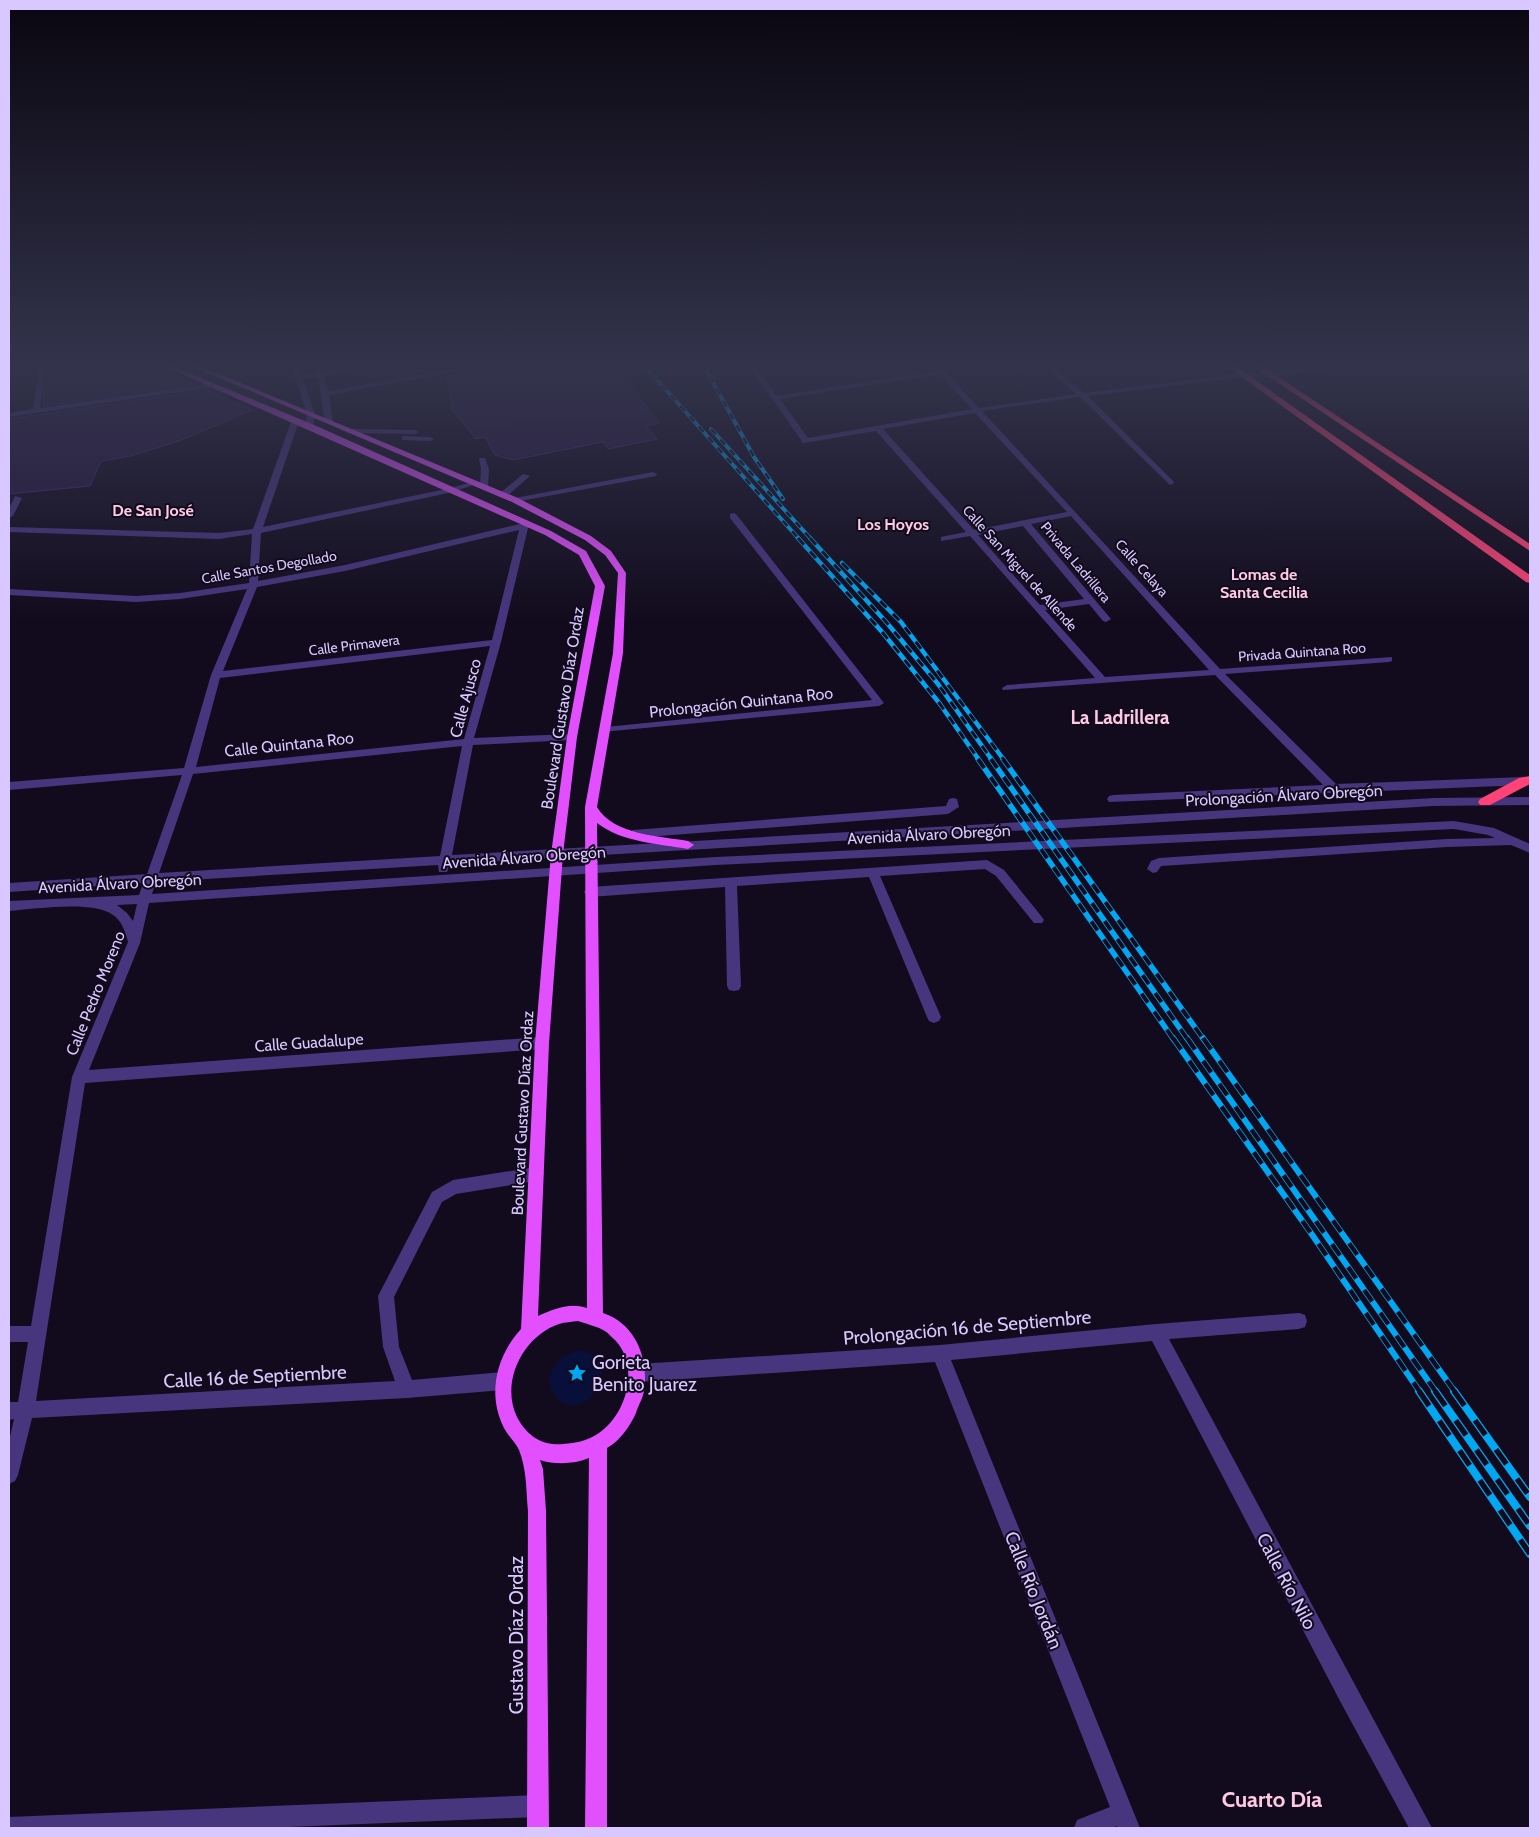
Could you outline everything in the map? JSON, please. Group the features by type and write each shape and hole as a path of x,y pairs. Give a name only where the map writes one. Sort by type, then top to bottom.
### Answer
{"highway":[{"path":"1349,450 1530,580"},
{"path":"1383,450 1530,548"},
{"path":"1485,802 1527,780"}],"main road":[{"name":"Boulevard Gustavo Díaz Ordaz","path":"362,450 453,490 583,553 600,586 572,736 556,854 542,1043 528,1333"},
{"path":"395,450 515,500 552,518 588,538 608,553 622,573 618,653 591,807 590,892 595,1315"},
{"path":"591,807 592,812 617,830 688,845"},
{"path":"578,1313 595,1315 612,1323 626,1336 635,1354 638,1374 636,1394 628,1414 615,1431 598,1444 580,1453 561,1455 542,1452 526,1444 511,1427 503,1405 502,1380 508,1363 516,1347 528,1333 544,1322 560,1315 578,1313"},
{"name":"Gustavo Díaz Ordaz","path":"526,1444 534,1469 538,1511 538,1828"},
{"path":"596,1828 598,1444"}],"street":[{"name":"Calle Pedro Moreno","path":"9,1475 17,1410 38,1334 79,1076 134,943 144,899 189,771 216,675 253,585 257,530 284,450"},
{"name":"Calle San Miguel de Allende","path":"897,450 1103,681"},
{"name":"Calle Celaya","path":"1014,450 1217,672 1333,788"},
{"path":"1137,450 1170,483"},
{"path":"482,460 485,469 484,487"},
{"path":"515,500 653,474"},
{"path":"503,495 526,476"},
{"path":"9,529 219,536 453,490 475,483"},
{"path":"9,516 18,498"},
{"path":"944,539 1073,512"},
{"name":"Prolongación Quintana Roo","path":"606,730 880,703 733,516"},
{"name":"Privada Ladrillera","path":"1025,522 1106,619"},
{"name":"Calle Santos Degollado","path":"9,592 136,599 180,596 345,568 527,526"},
{"name":"Calle Ajusco","path":"441,879 468,742 527,526"},
{"path":"1037,608 1091,601"},
{"name":"Calle Primavera","path":"216,675 496,642"},
{"name":"Privada Quintana Roo","path":"1217,672 1389,659"},
{"path":"1007,688 1217,672"},
{"name":"Calle Quintana Roo","path":"9,786 189,771 468,742 572,736"},
{"path":"1113,799 1527,780"},
{"path":"1418,784 1434,802"},
{"name":"Prolongación Álvaro Obregón","path":"1039,825 1434,802 1530,801"},
{"path":"633,834 948,810 953,807 953,802"},
{"name":"Avenida Álvaro Obregón","path":"9,887 1039,825"},
{"name":"Avenida Álvaro Obregón","path":"9,906 144,899 716,861 1454,825 1490,831 1515,843"},
{"path":"1153,869 1155,864 1160,862 1476,841 1515,843 1530,850"},
{"path":"590,892 988,864 1000,872 1038,920"},
{"path":"873,872 934,1017"},
{"path":"731,882 734,986"},
{"path":"90,902 107,905 127,919 134,943"},
{"name":"Calle Guadalupe","path":"79,1076 542,1043"},
{"path":"408,1389 391,1347 386,1296 437,1197 453,1188 536,1174"},
{"name":"Prolongación 16 de Septiembre","path":"638,1374 940,1352 1299,1321"},
{"name":"Calle Río Nilo","path":"1156,1332 1342,1685 1421,1828"},
{"path":"9,1334 38,1334"},
{"name":"Calle Río Jordán","path":"940,1352 1126,1821"},
{"name":"Calle 16 de Septiembre","path":"17,1410 408,1389 502,1380"},
{"path":"9,1828 538,1806"},
{"path":"1086,1828 1126,1821"}],"shaded area":[{"path":"581,1350 595,1357 602,1367 602,1378 597,1390 589,1399 578,1404 567,1404 556,1397 551,1389 551,1374 554,1367 565,1356"}],"building":[{"path":"9,450 151,450 131,456 101,461 90,486 9,494"},
{"path":"492,450 564,450 513,460 495,455"}],"railway":[{"path":"719,450 799,539"},
{"path":"730,450 811,539"},
{"path":"750,450 783,499"},
{"path":"798,538 883,633 940,704 979,760"},
{"path":"810,538 887,623 938,684 992,760"},
{"path":"842,563 901,622 1004,760"},
{"path":"978,759 1174,1040"},
{"path":"991,759 1188,1040"},
{"path":"1003,759 1204,1040"},
{"path":"1173,1038 1313,1236 1420,1392"},
{"path":"1187,1038 1436,1392"},
{"path":"1203,1038 1455,1392"},
{"path":"1419,1391 1530,1554"},
{"path":"1435,1391 1530,1526"},
{"path":"1454,1391 1530,1497"}],"place":[{"name":"Gorieta Benito Juarez","path":"577,1373"}],"district":[{"name":"De San José","path":"153,510"},
{"name":"Los Hoyos","path":"893,524"},
{"name":"Lomas de Santa Cecilia","path":"1264,583"},
{"name":"La Ladrillera","path":"1120,717"},
{"name":"Cuarto Día","path":"1272,1799"}]}
